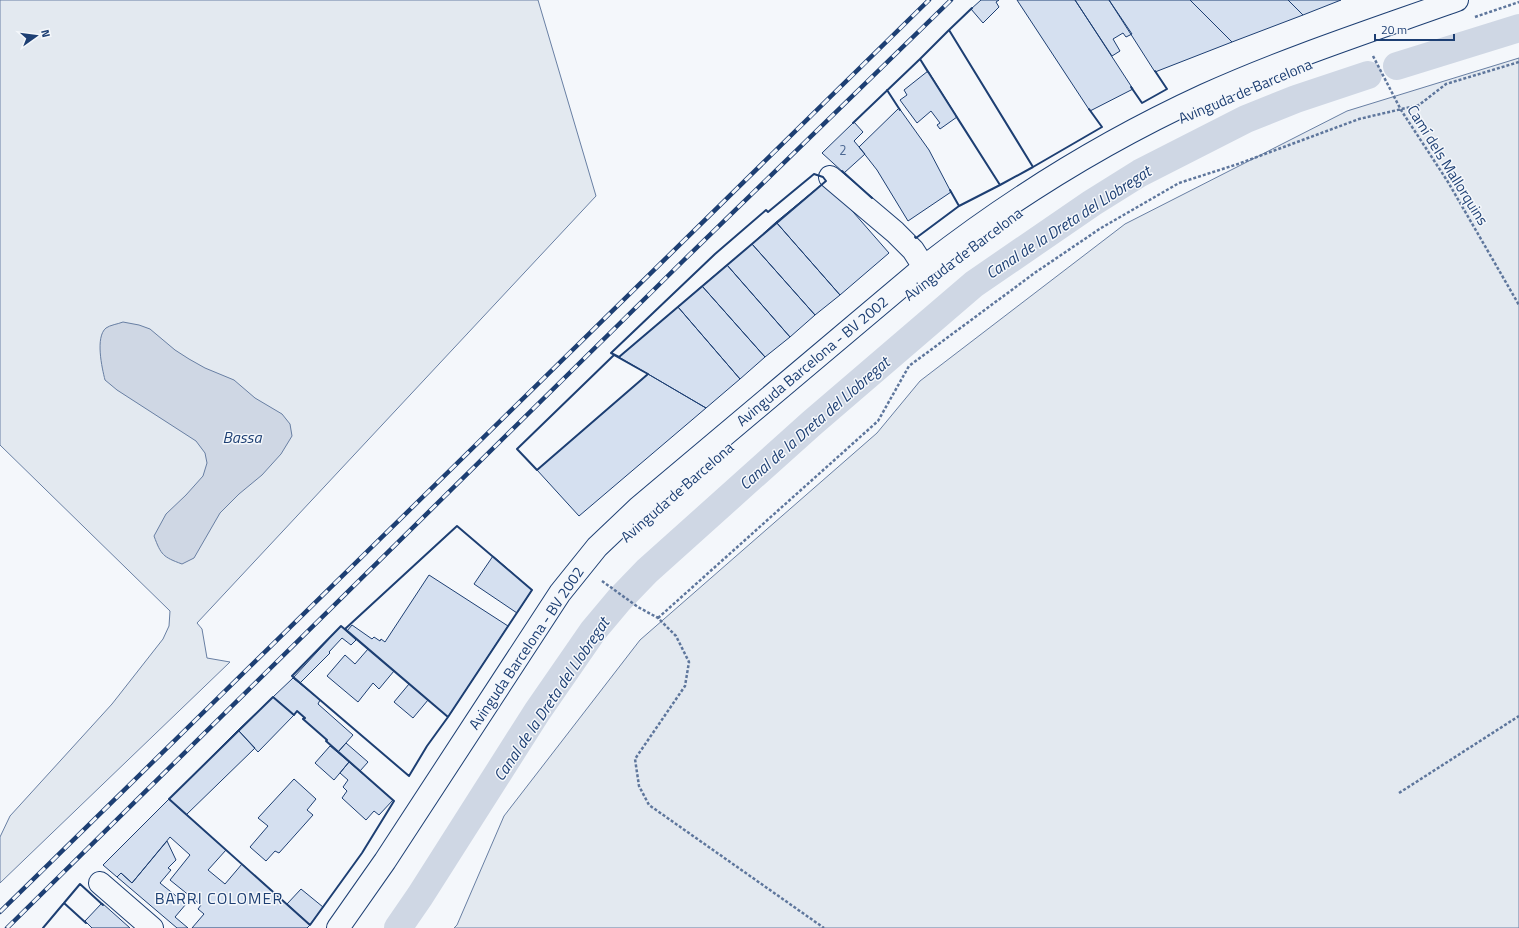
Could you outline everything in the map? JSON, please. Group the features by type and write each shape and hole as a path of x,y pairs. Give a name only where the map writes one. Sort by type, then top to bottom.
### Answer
{"main road":[{"name":"Avinguda Barcelona - BV 2002","path":"338,928 384,861 560,593 597,547 638,508 924,267 1025,194 1126,135 1191,102 1289,60 1457,0"},
{"path":"830,178 895,232 913,250 924,267"},
{"path":"100,884 152,928"}],"path":[{"name":"Camí dels Mallorquins","path":"1362,34 1401,110 1448,182 1519,305"},
{"path":"658,618 878,421 909,366 1036,272 1101,228 1178,183 1238,164 1359,120 1419,105 1446,84 1519,62"},
{"path":"606,584 638,607 658,618 676,636 688,662 685,686 635,759 639,786 649,805 824,928"},
{"path":"1399,793 1519,716"}],"shaded area":[{"path":"0,0 538,0 596,196 197,623 202,629 207,658 230,662 0,883 0,837 10,816 112,704 163,639 169,626 170,611 0,445"},
{"path":"1519,58 1519,928 454,928 457,925 504,816 640,640 877,433 920,381 1125,224 1347,111"}],"water":[{"name":"Bassa","path":"123,322 150,329 175,350 189,359 205,368 234,380 255,398 282,414 290,424 292,436 281,454 262,475 239,494 220,513 194,558 182,564 167,557 161,551 154,536 166,514 203,476 207,463 205,453 196,441 117,390 105,380 100,353 101,338 106,328"}],"building":[{"path":"981,0 999,0 996,2 999,7 983,23 971,9"},
{"path":"1017,0 1075,0 1133,89 1090,111"},
{"path":"1075,0 1109,0 1132,34 1126,37 1123,33 1113,39 1120,51 1112,56"},
{"path":"1109,0 1190,0 1232,42 1155,72"},
{"path":"1190,0 1288,0 1303,15 1232,42"},
{"path":"1288,0 1341,0 1303,15"},
{"path":"928,71 957,117 940,129 937,125 940,123 931,111 917,123 900,100 907,95 904,90"},
{"path":"899,108 929,150 951,192 908,221 877,170 859,147"},
{"path":"854,122 863,132 854,141 865,154 844,173 822,153"},
{"path":"826,181 889,253 840,295 776,222"},
{"path":"776,222 840,295 815,315 752,244"},
{"path":"752,244 815,315 790,337 727,265"},
{"path":"727,265 790,337 765,357 702,286"},
{"path":"702,286 765,357 740,379 678,307"},
{"path":"678,307 740,379 706,408 619,357"},
{"path":"648,374 706,408 579,516 537,470"},
{"path":"493,556 532,590 517,613 474,584"},
{"path":"429,575 508,626 448,717 347,631 352,625 372,639 374,637 385,642"},
{"path":"341,626 356,640 351,645 342,638 329,652 330,653 300,683 293,678"},
{"path":"368,649 394,671 379,689 373,683 358,702 327,676 345,655 355,664"},
{"path":"293,678 320,700 318,704 353,735 338,752 303,719 305,718 297,711 294,715 273,697"},
{"path":"409,684 428,700 413,718 394,702"},
{"path":"273,697 294,715 258,752 238,730"},
{"path":"238,730 255,748 186,815 169,799"},
{"path":"346,743 368,762 360,771 338,752"},
{"path":"330,746 349,762 334,780 315,763"},
{"path":"349,762 393,800 379,815 374,811 366,820 342,798 347,791 343,787 348,780 340,773"},
{"path":"294,779 316,799 307,810 313,815 279,853 275,851 266,861 250,847 268,826 258,818"},
{"path":"169,799 226,850 208,870 225,884 242,864 310,925 307,928 192,928 204,914 198,909 201,905 170,880 190,855 170,837 132,883 121,873 117,877 103,865"},
{"path":"167,841 176,860 168,868 171,870 160,883 186,904 175,917 188,928 177,928 117,877 121,873 132,883"},
{"path":"301,889 323,907 310,925 287,904"},
{"path":"102,903 130,928 92,928 85,921"}],"waterway":[{"name":"Canal de la Dreta del Llobregat","path":"1397,66 1519,28"},
{"name":"Canal de la Dreta del Llobregat","path":"398,928 537,712 593,631 619,600 647,571 812,423 974,284 1092,203 1140,173 1246,119 1296,99 1368,75"}],"railway":[{"path":"0,912 929,0"},
{"path":"7,928 683,261 951,0"}],"wall":[{"path":"972,8 949,30 1033,167 1102,127 1089,109"},
{"path":"949,30 1033,167 1000,185 920,59 949,30"},
{"path":"853,123 920,59 928,72"},
{"path":"1131,87 1142,103 1167,89 1155,71"},
{"path":"887,90 900,110"},
{"path":"950,190 959,206 1000,185 956,116"},
{"path":"842,171 872,198"},
{"path":"814,174 823,177 826,181 619,357 611,353 715,254 766,210 768,212 814,174"},
{"path":"915,237 916,238 959,206"},
{"path":"614,355 648,374 537,470 517,449 614,355"},
{"path":"457,526 532,590 448,717 345,629 457,526"},
{"path":"341,626 448,717 427,746 409,776 292,676 341,626"},
{"path":"273,697 294,715 297,711 305,718 303,719 327,740 326,741 394,801 362,853 310,925 169,799 273,697"},
{"path":"86,923 64,903 80,884 103,905"},
{"path":"43,928 64,903 65,904"}],"district":[{"name":"BARRI COLOMER","path":"219,898"}]}
